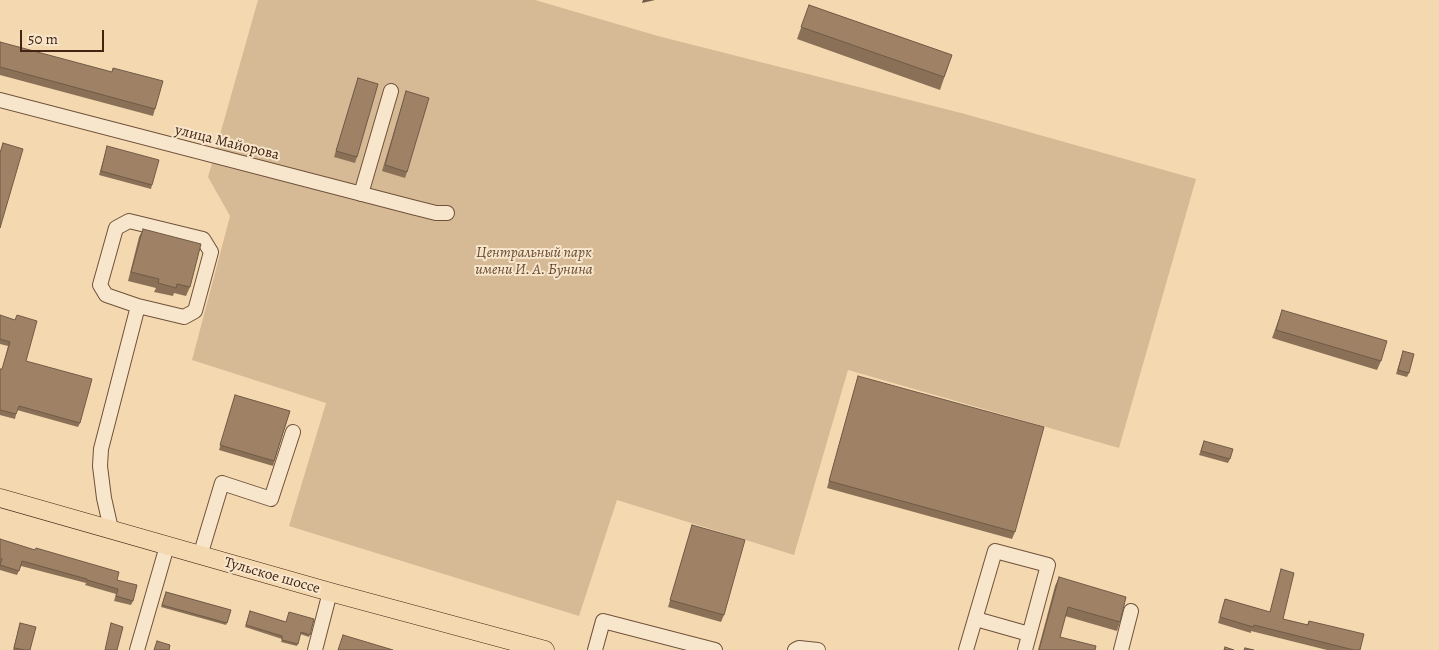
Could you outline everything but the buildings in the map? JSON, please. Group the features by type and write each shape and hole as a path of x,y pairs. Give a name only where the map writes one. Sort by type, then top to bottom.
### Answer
{"main road":[{"name":"Тульское шоссе","path":"0,498 200,556 545,650"}],"street":[{"path":"361,194 391,91"},
{"name":"улица Майорова","path":"0,100 436,213 447,213"},
{"path":"130,221 203,239 211,252 195,311 184,317 138,306 106,296 100,285 116,228 130,221"},
{"path":"111,529 104,498 100,466 101,449 138,306"},
{"path":"200,556 222,483 271,499 294,432"},
{"path":"136,650 167,546"},
{"path":"966,650 995,551 1048,564 1025,650"},
{"path":"315,650 330,592"},
{"path":"1121,650 1131,612"},
{"path":"976,620 1029,634"},
{"path":"595,650 603,621 715,650"},
{"path":"795,650 799,648 818,650"}],"green space":[{"name":"Центральный парк имени И. А. Бунина","path":"258,0 535,0 658,36 965,114 1196,179 1119,448 848,370 794,555 617,500 579,616 289,526 326,403 192,360 230,216 208,177"}]}
